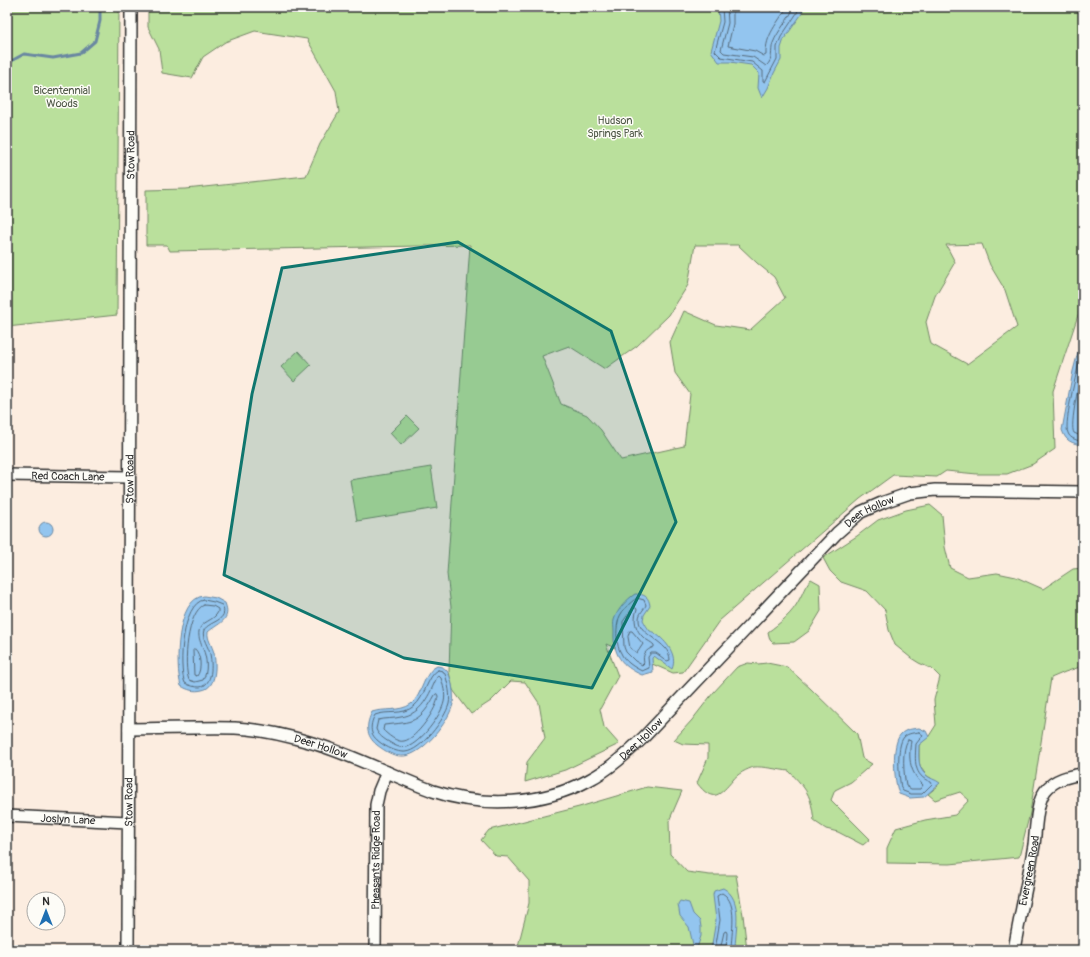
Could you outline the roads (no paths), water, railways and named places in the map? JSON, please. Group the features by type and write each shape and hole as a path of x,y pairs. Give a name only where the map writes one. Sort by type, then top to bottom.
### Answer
{"street":[{"name":"Stow Road","path":"128,950 131,7"},
{"name":"Red Coach Lane","path":"7,475 129,477"},
{"name":"Deer Hollow","path":"129,729 236,728 273,733 310,742 347,755 435,791 457,797 488,802 503,802 547,796 572,788 590,779 617,762 644,737 837,533 861,512 910,493 935,490 1083,492"},
{"name":"Pheasants Ridge Road","path":"375,950 376,805 379,791 387,772"},
{"name":"Evergreen Road","path":"1014,950 1034,845 1039,803 1044,792 1050,785 1060,779 1083,774"},
{"name":"Joslyn Lane","path":"7,816 128,822"}],"water":[{"path":"718,7 804,7 801,15 784,39 781,48 781,60 762,98 758,88 759,73 751,65 719,62 711,51 719,21"},
{"path":"1083,333 1083,446 1067,439 1062,430 1073,371"},
{"path":"46,522 51,524 53,529 51,534 46,536 41,534 39,529 41,524"},
{"path":"635,594 644,595 649,600 650,606 644,615 643,620 650,631 660,637 670,649 673,659 672,669 654,656 652,658 653,672 642,675 629,668 617,653 614,640 614,620 617,612"},
{"path":"204,596 216,598 225,603 227,614 223,621 208,632 208,637 215,658 213,680 207,688 194,691 181,686 178,664 178,649 183,620 188,608 195,600"},
{"path":"437,666 443,667 448,672 453,695 451,711 441,728 427,744 419,750 404,756 397,756 377,745 370,737 368,729 372,712 402,708 411,704 418,695 429,673"},
{"path":"919,728 926,731 929,737 919,745 919,761 921,769 928,776 940,783 924,797 910,798 899,794 897,788 894,763 896,746 898,739 903,732"},
{"path":"723,888 730,893 736,907 737,925 735,950 711,950 716,920 713,895 714,891"},
{"path":"680,901 689,903 693,914 700,921 701,936 697,948 694,949 689,927 680,916 678,904"}],"waterway":[{"path":"7,67 13,60 24,54 53,58 81,53 95,41 100,21 100,7"}],"park label":[{"name":"Bicentennial Woods","path":"62,96"},
{"name":"Hudson Springs Park","path":"615,126"}]}
